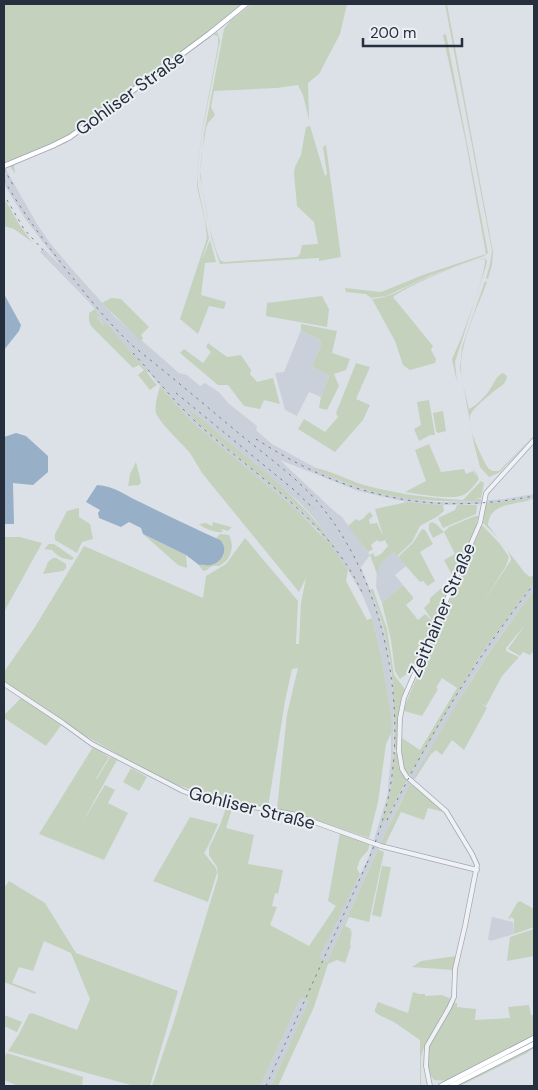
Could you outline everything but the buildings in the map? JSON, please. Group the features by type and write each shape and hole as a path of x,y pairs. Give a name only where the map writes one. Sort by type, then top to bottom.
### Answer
{"main road":[{"name":"Gohliser Straße","path":"4,166 58,144 70,137 202,40 246,4"},
{"path":"441,1086 534,1038"},
{"path":"451,1086 534,1044"}],"street":[{"name":"Zeithainer Straße","path":"477,870 472,854 446,811 407,777 402,769 400,718 404,698 480,523 486,492 534,440"},
{"name":"Gohliser Straße","path":"4,684 92,744 171,786 190,794 292,814 381,846 477,870"},
{"path":"430,1086 426,1066 427,1046 454,997 455,969 477,870"}],"shaded area":[{"path":"4,166 50,243 115,317 179,373 187,375 200,386 205,383 220,393 228,403 257,426 256,430 272,444 340,481 359,488 393,496 435,502 461,502 504,499 534,494 534,498 493,504 443,505 407,502 358,491 280,460 342,517 370,555 361,567 377,607 387,643 394,701 393,776 382,827 429,741 479,657 534,582 534,591 505,629 473,677 402,799 271,1086 260,1086 335,923 368,859 387,797 391,758 391,715 382,660 372,618 363,596 348,570 318,531 298,511 192,422 106,324 104,325 97,317 99,314 88,301 40,252 43,248 60,265 24,217 4,184","holes":["187,410 203,420 300,503 314,518 333,544 305,513 208,432"]},
{"path":"301,330 320,340 321,345 312,366 329,376 321,397 309,392 297,416 285,410 275,373 284,372"},
{"path":"394,552 406,566 395,575 403,585 382,603 376,587 377,570 380,564"},
{"path":"492,917 513,922 514,934 490,941 488,939"}],"green space":[{"path":"4,4 241,4 217,25 68,136 4,163"},
{"path":"252,4 347,4 340,34 319,74 308,83 309,120 303,95 298,85 214,91 211,107 215,115 206,128 202,150 204,134 224,29 230,21"},
{"path":"445,4 447,4 493,252 488,279 486,278 492,251"},
{"path":"217,32 220,41 202,133 197,174 202,131 218,46 218,36 212,36"},
{"path":"446,34 488,253 484,256 429,276 386,296 371,298 366,294 346,292 345,288 381,292 423,275 486,254 466,143 443,35"},
{"path":"211,36 212,36 132,94"},
{"path":"132,94 66,143 16,163 14,166 15,174 10,165 71,139"},
{"path":"310,126 325,176 327,174 323,147 326,145 341,257 319,261 319,258 220,264 212,240 209,222 214,245 221,261 225,262 297,257 300,254 302,245 318,244 314,222 297,206 294,173 301,155 306,127"},
{"path":"197,174 209,238 201,262 210,240 216,262 205,263 201,295 226,302 224,309 209,306 198,334 180,319 207,238 197,187"},
{"path":"4,198 32,242 14,229 4,226"},
{"path":"485,258 487,261 486,266 455,362 457,383 452,359 477,293 485,259 467,263"},
{"path":"465,264 424,280 393,297 433,346 431,350 436,359 435,363 410,370 403,365 395,341 372,299 389,295 449,269"},
{"path":"485,281 487,282 467,335 462,357 462,378 469,409 483,398 499,376 503,373 507,376 503,384 473,410 470,422 460,368 462,347"},
{"path":"322,296 329,309 327,327 266,316 267,303"},
{"path":"111,298 121,299 149,327 141,335 143,338 141,341 102,303"},
{"path":"95,309 99,315 97,317 103,325 106,323 157,385 150,390 138,375 144,370 139,365 133,368 91,326 89,313"},
{"path":"301,324 337,331 332,353 350,359 346,370 334,374 339,386 327,410 319,408 329,376 312,366 321,345 320,340 301,330"},
{"path":"208,343 227,357 241,355 251,370 250,374 257,382 273,378 280,404 264,400 260,409 244,406 228,385 218,385 180,353 184,349 203,363 211,352 206,347"},
{"path":"356,363 370,367 356,399 370,405 363,420 335,452 298,429 304,419 325,432 338,417 336,413"},
{"path":"160,386 192,422 298,511 332,547 348,570 346,581 367,620 372,618 382,660 391,715 391,734 386,744 378,802 369,838 277,809 287,714 298,668 292,669 285,701 268,807 215,798 163,780 63,723 4,681 4,672 35,627 84,546 203,598 206,576 226,564 245,538 298,601 296,644 299,644 301,603 306,578 299,592 202,473 190,453 162,423 156,413"},
{"path":"429,400 435,435 430,435 419,441 414,429 421,425 417,402"},
{"path":"186,408 203,420 293,497 324,532 338,552 305,513 208,432"},
{"path":"443,411 446,431 438,433 433,413"},
{"path":"471,430 482,457 488,468 492,471 499,471 534,435 500,472 489,477 480,467"},
{"path":"429,444 441,472 464,469 466,474 473,471 477,477 472,466 479,479 465,494 445,497 405,492 426,481 415,450"},
{"path":"136,462 141,482 139,485 128,486 130,474"},
{"path":"313,468 376,488 438,498 463,500 481,481 484,483 481,498 475,499 481,499 481,501 436,501 375,492 334,478"},
{"path":"534,498 506,505 494,511 488,525 499,539 483,523 486,504"},
{"path":"407,502 443,505 444,511 420,526 412,542 397,556 394,552 380,564 377,574 370,555 373,553 375,557 381,554 388,546 385,540 380,542 377,540 371,545 373,549 368,552 348,526 356,519 359,521 364,518 370,512 373,516 369,520 370,524 377,523 383,536 375,509"},
{"path":"457,505 477,505 476,514 443,528 438,518 455,510"},
{"path":"79,508 79,517 90,524 93,539 82,542 77,553 55,540 55,534 67,511"},
{"path":"479,516 476,523 478,524 453,577 444,560 455,554 444,532 449,527"},
{"path":"213,522 232,527 228,531 221,529 223,532 217,532 199,524 206,523 212,526"},
{"path":"432,522 436,524 444,532 433,538 429,530 429,524"},
{"path":"482,525 500,544 509,557 506,566 483,603 511,560 507,549 525,573 530,577 534,575 534,582 479,657 410,775 404,768 402,738 420,750 457,688 442,678 436,688 438,689 422,716 404,711 405,705"},
{"path":"422,529 425,530 433,544 420,552 435,581 428,586 423,581 420,582 398,557 413,543"},
{"path":"143,534 186,555 187,568 178,565"},
{"path":"220,534 229,535 232,544 231,553 219,566 212,566 203,571 199,565 223,557 224,546 216,538"},
{"path":"4,537 20,537 42,543 4,612"},
{"path":"49,544 54,544 74,558 72,560 63,558 52,550 44,549"},
{"path":"53,558 66,564 66,568 63,571 43,574 48,562"},
{"path":"450,581 452,584 440,607 414,669 400,679 395,671 391,640 382,603 403,585 413,597 406,605 418,620 425,614 433,622 424,608 430,602 430,598"},
{"path":"370,589 373,589 387,629 394,675 405,689 399,711 398,749 394,750 391,668 383,627"},
{"path":"534,591 534,651 530,655 523,652 520,656 508,649 525,625 506,648 506,651 519,657 502,676 486,706 481,703 487,708 464,750 452,740 442,755 436,750 431,754 415,779 471,682 501,636"},
{"path":"21,698 62,724 46,746 4,718 4,715"},
{"path":"93,747 109,757 96,779 110,757 117,760 82,823 105,785 115,790 108,803 128,813 104,860 39,834"},
{"path":"394,752 397,753 399,769 407,780 381,829 392,782"},
{"path":"131,768 147,777 139,791 123,782"},
{"path":"410,784 420,790 444,812 428,808 424,820 401,812 385,845 380,844"},
{"path":"227,805 233,805 226,828 254,835 248,864 283,870 278,894 275,893 272,906 277,907 270,925 309,946 336,906 328,901 340,833 369,844 369,847 361,858 357,869 360,874 319,958 327,962 379,847 379,850 384,852 369,922 349,917 345,926 351,929 350,933 352,931 351,946 345,963 337,960 328,964 314,1007 278,1086 271,1086 309,1001 301,997 260,1086 152,1086 218,877 217,867 209,855 209,848"},
{"path":"190,817 218,824 204,853 216,868 217,873 208,902 153,881"},
{"path":"382,866 391,867 381,917 372,915"},
{"path":"9,881 45,903 76,953 178,991 150,1086 134,1086 8,1051 29,1014 32,1013 77,1030 90,999 71,953 44,941 33,971 19,967 12,983 36,992 35,994 4,982 4,888"},
{"path":"520,901 534,909 534,927 514,934 514,919 510,917 508,919"},
{"path":"534,929 534,956 507,961 510,937"},
{"path":"456,956 453,970 412,967 421,961"},
{"path":"413,992 425,994 425,996 442,995 451,999 424,1047 421,1057 421,1086 420,1040 394,1022 375,1012 378,1002 408,1013"},
{"path":"453,1003 457,1003 457,1007 476,1009 475,1020 510,1018 508,1007 529,1005 531,1015 534,1015 534,1036 447,1081 434,1080 427,1061 428,1050"},
{"path":"4,1015 22,1022 17,1032 4,1026"},
{"path":"534,1046 527,1053 460,1086 455,1086"},
{"path":"7,1053 83,1077 82,1086 18,1086 4,1080 4,1057"}],"water":[{"path":"4,294 21,325 19,331 4,350"},
{"path":"16,433 26,436 48,456 48,472 33,485 13,483 14,524 4,524 4,437"},
{"path":"97,485 115,489 220,540 224,547 223,555 219,561 211,565 199,565 186,555 143,534 141,528 129,522 121,527 99,518 98,513 100,510 86,502"}],"railway":[{"path":"4,169 13,185"},
{"path":"4,180 51,250 116,329 134,347 303,487 321,506 342,536 360,568 374,603 384,640 395,716 394,753 390,789 380,829 365,868"},
{"path":"7,200 24,229 43,250"},
{"path":"133,353 196,422 272,485 314,524 349,569 363,594"},
{"path":"176,393 293,489 314,509"},
{"path":"256,439 289,459 323,475 356,488 389,497 459,504 496,502 534,496"},
{"path":"387,820 454,698 513,611 534,584"},
{"path":"266,1086 367,863"}]}
